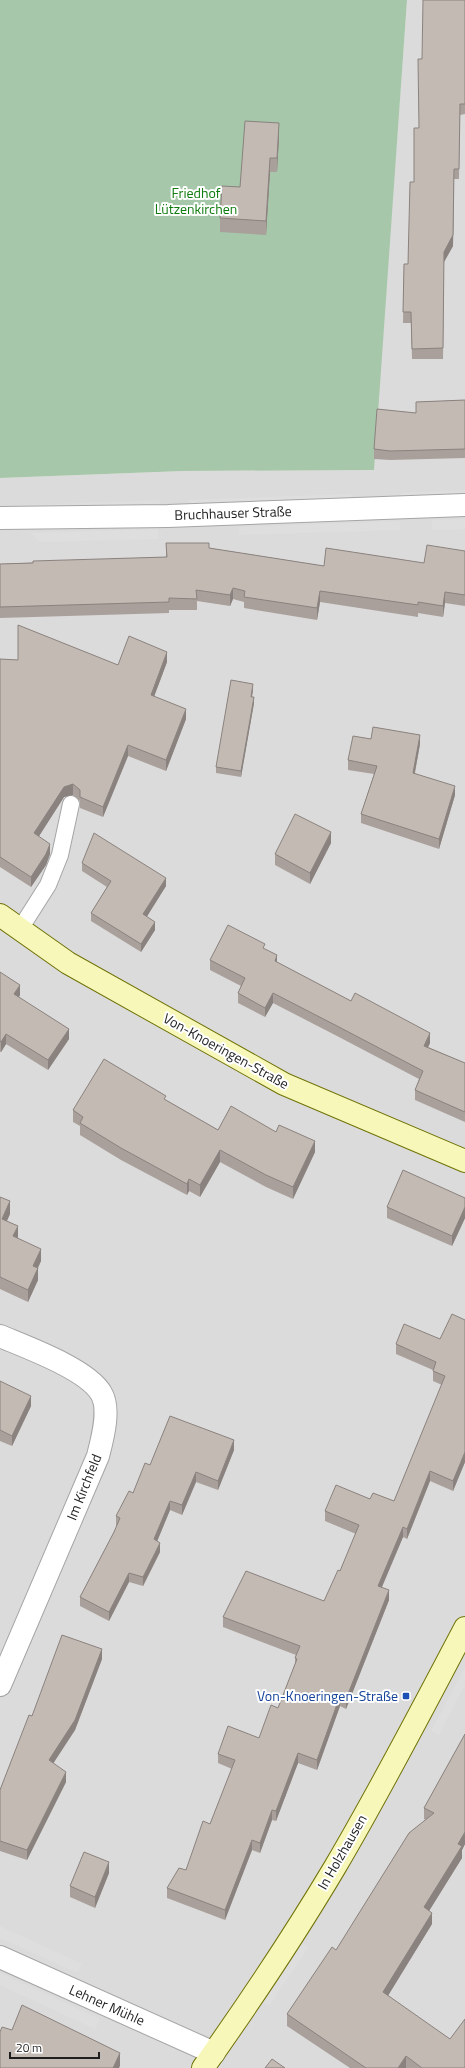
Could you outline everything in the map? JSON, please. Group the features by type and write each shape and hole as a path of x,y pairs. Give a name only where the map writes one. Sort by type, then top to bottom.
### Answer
{"main road":[{"name":"Von-Knoeringen-Straße","path":"0,915 68,963 284,1084 465,1161"},
{"name":"In Holzhausen","path":"208,2061 334,1868 427,1701 465,1628"}],"street":[{"name":"Bruchhauser Straße","path":"0,518 168,516 465,505"},
{"name":"Im Kirchfeld","path":"0,1336 73,1369 90,1380 102,1393 105,1413 104,1433 98,1456 0,1685"},
{"name":"Lehner Mühle","path":"0,1957 208,2061"}],"lane":[{"path":"20,929 48,885 60,854 71,804"}],"shaded area":[{"path":"407,0 465,0 465,2068 0,2068 0,478 183,471 373,470"},
{"path":"465,490 465,498 401,501 401,493"},
{"path":"351,494 351,502 190,507 189,500"},
{"path":"160,500 161,508 0,514 0,506"},
{"path":"465,519 465,529 432,530 432,520"},
{"path":"400,521 400,530 239,535 239,527"},
{"path":"158,529 158,539 40,542 30,533"},
{"path":"465,1667 465,1685 439,1735 431,1731"},
{"path":"0,1926 82,1964 78,1973 0,1938"},
{"path":"302,1943 309,1947 269,2006 262,2001"},
{"path":"0,1973 100,2019 95,2029 0,1985"}],"green space":[{"name":"Friedhof Lützenkirchen","path":"0,0 407,0 374,470 183,471 0,478"}],"building":[{"path":"423,0 465,0 465,104 460,104 459,169 454,169 453,235 444,252 443,348 412,349 411,312 403,312 404,264 408,264 410,182 414,182 414,128 419,128 418,59 422,59"},
{"path":"245,121 279,123 277,158 270,158 266,221 220,218 222,186 240,187"},
{"path":"465,400 465,449 390,451 374,449 377,409 416,413 416,402"},
{"path":"166,543 209,543 209,548 324,566 326,548 424,563 427,545 465,551 465,595 445,592 443,606 418,602 418,605 320,591 317,608 244,597 245,591 233,588 230,595 196,590 197,599 169,598 169,602 0,607 0,564 33,563 33,561 167,557"},
{"path":"18,625 118,665 129,636 167,652 151,695 186,709 166,760 128,745 103,807 80,797 80,790 73,784 64,787 34,833 50,844 46,854 31,877 0,857 0,659 18,660"},
{"path":"231,680 253,684 251,697 254,697 241,771 216,767"},
{"path":"373,727 420,735 413,773 455,786 439,839 361,814 377,766 348,760 353,736 371,739"},
{"path":"295,814 331,832 310,873 275,854"},
{"path":"94,833 166,878 143,914 155,922 141,944 91,913 111,881 82,863"},
{"path":"228,925 265,944 263,948 277,955 275,961 351,1001 355,993 430,1033 424,1046 465,1063 465,1112 415,1090 423,1071 273,993 265,1008 238,993 245,978 210,960"},
{"path":"0,972 20,985 14,994 69,1029 48,1060 6,1034 1,1042 0,1041"},
{"path":"104,1059 166,1096 164,1099 218,1130 231,1106 276,1132 279,1125 315,1141 293,1187 266,1175 220,1150 200,1185 189,1179 187,1184 121,1148 80,1123 83,1117 73,1110"},
{"path":"403,1170 465,1198 465,1207 452,1236 387,1207"},
{"path":"0,1197 10,1201 2,1219 18,1226 13,1236 41,1249 33,1266 38,1268 28,1290 0,1277"},
{"path":"452,1314 465,1320 465,1452 453,1481 430,1471 407,1529 403,1527 378,1586 389,1590 346,1699 340,1696 317,1760 298,1753 276,1811 272,1810 260,1843 252,1840 225,1910 167,1888 179,1868 186,1870 203,1821 210,1824 235,1760 218,1754 228,1726 259,1738 271,1705 278,1708 297,1659 295,1658 300,1646 223,1617 246,1571 324,1601 338,1570 340,1571 359,1525 325,1511 336,1485 370,1499 373,1493 394,1501 445,1376 433,1371 436,1362 396,1344 404,1324 440,1339"},
{"path":"0,1381 31,1396 12,1436 0,1430"},
{"path":"170,1416 234,1440 218,1481 196,1472 182,1505 170,1501 154,1539 160,1543 143,1577 129,1573 109,1612 80,1597 114,1532 120,1518 116,1516 129,1491 133,1493 145,1463 150,1465"},
{"path":"62,1635 102,1649 75,1720 49,1760 66,1772 27,1850 0,1841 0,1790 29,1715 32,1716"},
{"path":"465,1734 465,1832 458,1844 462,1846 424,1907 432,1913 383,1992 450,2039 465,2019 465,2068 422,2068 406,2056 398,2068 366,2068 287,2014 332,1947 336,1950 409,1833 434,1813 424,1808"},
{"path":"84,1852 109,1862 95,1897 70,1886"},
{"path":"22,2005 120,2053 113,2068 0,2068 0,2032 2,2027 12,2030"},
{"path":"272,2059 285,2068 265,2068"}],"place":[{"name":"Von-Knoeringen-Straße","path":"406,1696"}]}
